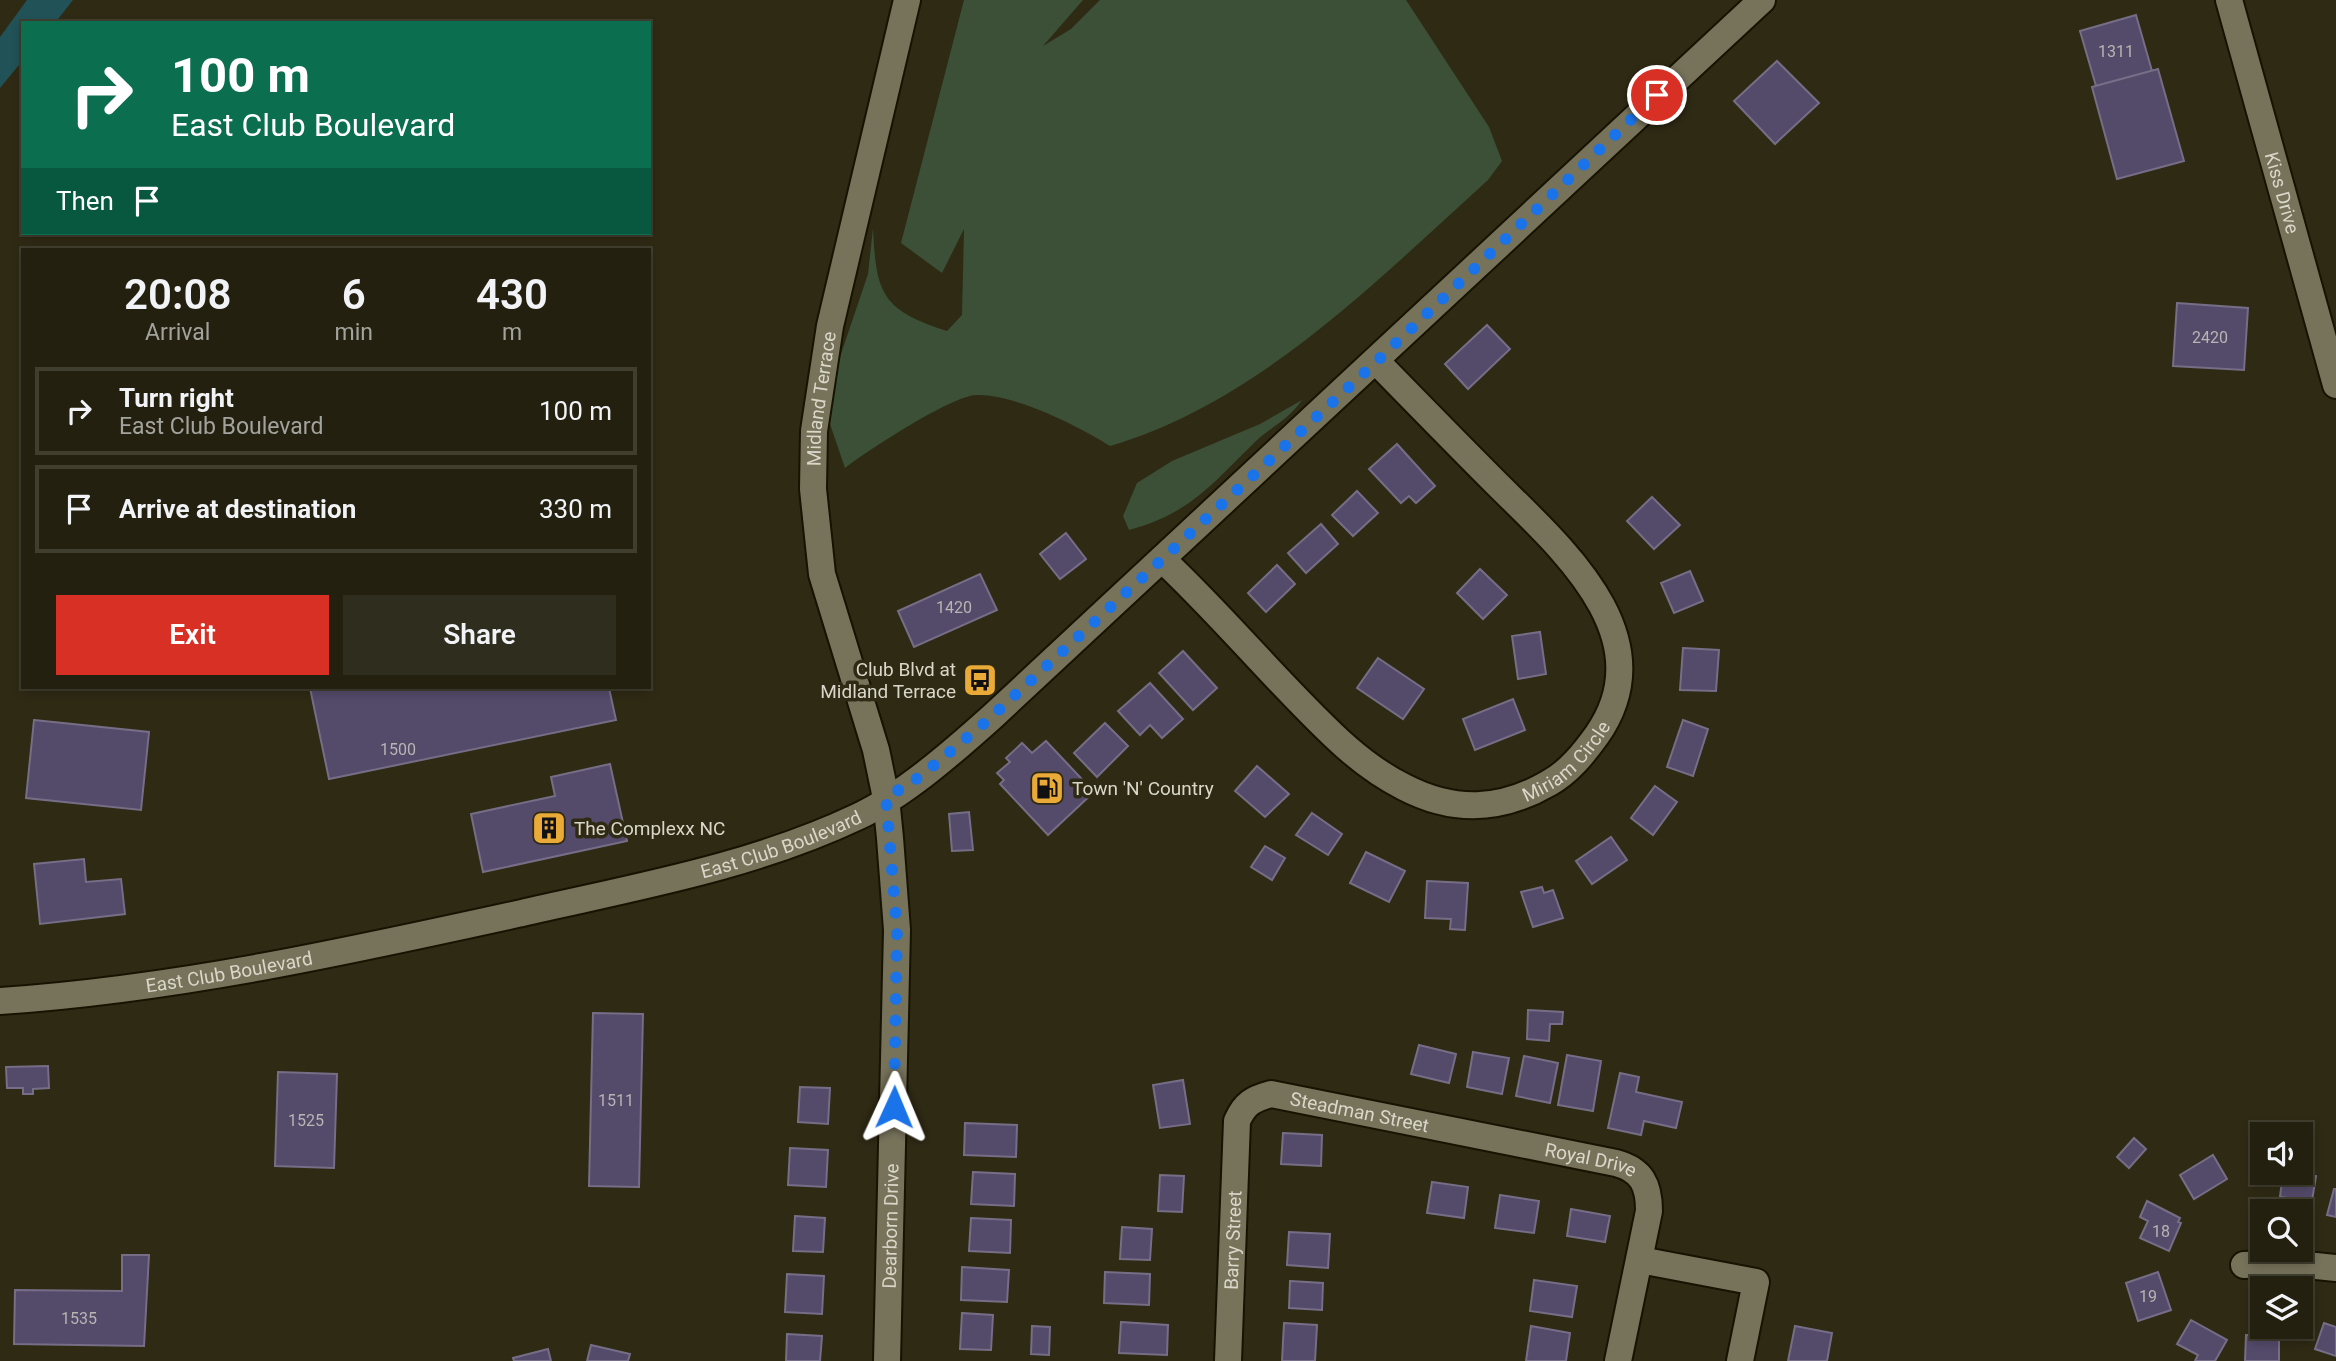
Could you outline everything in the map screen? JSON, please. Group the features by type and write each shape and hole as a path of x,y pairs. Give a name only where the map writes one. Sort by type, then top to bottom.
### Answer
{"street":[{"name":"Midland Terrace","path":"886,798 876,750 822,574 813,489 814,431 830,326 907,0"},
{"name":"East Club Boulevard","path":"0,1001 132,990 252,969 693,875 777,850 859,816 921,776 988,720 1376,362 1666,87 1762,0"},
{"name":"Kiss Drive","path":"2229,0 2336,385"},
{"name":"Miriam Circle","path":"1163,559 1336,739 1377,772 1405,788 1447,802 1490,805 1522,799 1559,778 1584,753 1604,724 1617,691 1619,666 1614,633 1600,600 1568,556 1376,362"},
{"name":"Dearborn Drive","path":"886,798 897,930 887,1361"},
{"name":"Steadman Street","path":"1237,1121 1243,1108 1253,1098 1271,1094 1453,1130"},
{"name":"Barry Street","path":"1228,1361 1237,1121"},
{"name":"Royal Drive","path":"1453,1130 1630,1167 1640,1174 1649,1190 1649,1211 1618,1361"},
{"path":"1640,1260 1756,1282 1741,1361"},
{"path":"2244,1265 2287,1263 2336,1268"}],"green space":[{"path":"964,0 1083,0 1043,46 1071,29 1100,0 1406,0 1489,127 1502,161 1488,180 1403,258 1313,334 1266,369 1216,400 1164,426 1110,446 1081,429 1026,405 1008,399 976,395 948,404 929,414 845,468 829,421 840,357 868,274 873,228 874,251 881,284 896,307 925,323 947,331 962,315 964,229 942,273 901,243"},
{"path":"1302,400 1200,495 1169,515 1129,530 1123,516 1137,483 1172,461 1260,424"}],"water":[{"path":"27,0 73,0 57,21 21,21 21,62 0,88 0,37"}],"building":[{"path":"2136,15 2152,71 2096,86 2080,31"},
{"path":"1777,61 1819,103 1775,144 1734,101"},
{"path":"2158,69 2184,161 2117,179 2092,87"},
{"path":"2177,303 2248,308 2244,370 2173,366"},
{"path":"1487,325 1510,349 1468,389 1445,364"},
{"path":"1397,444 1435,486 1416,503 1409,496 1401,503 1369,469"},
{"path":"1357,491 1378,513 1353,536 1332,515"},
{"path":"1652,497 1680,525 1654,549 1627,521"},
{"path":"1321,524 1338,544 1306,573 1288,553"},
{"path":"1066,533 1086,559 1060,579 1040,554"},
{"path":"1277,565 1295,584 1266,612 1248,593"},
{"path":"1480,569 1507,595 1483,619 1457,593"},
{"path":"1690,571 1703,601 1674,613 1661,583"},
{"path":"980,574 997,610 914,647 898,611"},
{"path":"1540,632 1546,674 1518,679 1512,636"},
{"path":"1683,648 1719,650 1716,691 1680,690"},
{"path":"1183,651 1217,688 1193,710 1159,673"},
{"path":"1378,658 1424,689 1403,719 1357,688"},
{"path":"1150,683 1183,719 1162,738 1150,725 1140,735 1118,711"},
{"path":"310,689 609,689 616,720 329,779"},
{"path":"1513,699 1525,730 1475,750 1463,719"},
{"path":"34,720 149,732 141,810 26,798"},
{"path":"1683,720 1708,729 1693,776 1667,767"},
{"path":"1105,723 1128,746 1097,777 1074,753"},
{"name":"Town 'N' Country","path":"1046,741 1094,792 1048,835 1000,784 1004,780 997,773 1010,762 1006,758 1022,743 1032,753"},
{"name":"The Complexx NC","path":"610,764 627,841 483,872 471,814 555,796 551,777"},
{"path":"1257,766 1289,794 1265,817 1235,791"},
{"path":"1655,786 1677,802 1653,835 1631,818"},
{"path":"969,812 973,850 952,851 949,814"},
{"path":"1312,813 1342,834 1328,855 1296,835"},
{"path":"1611,837 1627,860 1592,884 1576,861"},
{"path":"1265,846 1285,858 1272,880 1251,867"},
{"path":"1366,852 1405,871 1389,902 1350,883"},
{"path":"84,859 86,882 121,879 125,914 40,924 34,864"},
{"path":"1427,881 1468,883 1465,930 1450,929 1451,919 1425,918"},
{"path":"1542,887 1544,893 1553,890 1563,918 1533,927 1521,892"},
{"path":"1528,1010 1563,1012 1562,1024 1550,1024 1549,1041 1527,1039"},
{"path":"593,1013 643,1014 639,1187 589,1186"},
{"path":"1419,1045 1456,1054 1449,1083 1411,1074"},
{"path":"1473,1052 1509,1058 1502,1094 1467,1087"},
{"path":"1567,1055 1601,1061 1593,1111 1558,1105"},
{"path":"1524,1056 1558,1063 1550,1103 1516,1096"},
{"path":"48,1066 49,1088 33,1089 33,1094 23,1094 23,1088 7,1088 6,1067"},
{"path":"278,1072 337,1074 334,1168 275,1166"},
{"path":"1620,1073 1639,1077 1636,1092 1682,1102 1676,1128 1644,1121 1641,1135 1608,1128"},
{"path":"1183,1080 1190,1124 1160,1128 1153,1085"},
{"path":"800,1087 830,1088 828,1124 798,1122"},
{"path":"965,1123 1017,1125 1016,1157 964,1155"},
{"path":"1283,1133 1322,1135 1321,1166 1281,1164"},
{"path":"2134,1138 2146,1149 2129,1168 2117,1157"},
{"path":"790,1148 828,1150 826,1187 788,1185"},
{"path":"2213,1155 2227,1179 2194,1199 2180,1175"},
{"path":"973,1172 1015,1174 1014,1206 971,1204"},
{"path":"1160,1175 1184,1176 1182,1212 1158,1211"},
{"path":"2313,1176 2316,1176 2312,1199 2280,1197 2281,1185 2313,1185"},
{"path":"1432,1182 1468,1187 1464,1218 1427,1213"},
{"path":"2336,1189 2336,1217 2327,1215"},
{"path":"1500,1195 1539,1201 1534,1233 1495,1228"},
{"path":"2147,1201 2180,1218 2178,1222 2181,1223 2169,1251 2140,1238 2148,1221 2140,1217"},
{"path":"1571,1209 1610,1216 1605,1242 1567,1236"},
{"path":"795,1216 825,1218 823,1252 793,1251"},
{"path":"971,1218 1011,1220 1010,1253 969,1251"},
{"path":"1122,1227 1152,1229 1150,1260 1120,1259"},
{"path":"1289,1232 1330,1234 1328,1268 1287,1265"},
{"path":"122,1255 149,1255 144,1346 14,1344 15,1290 122,1291"},
{"path":"962,1267 1009,1270 1007,1302 961,1300"},
{"path":"1105,1272 1150,1274 1149,1305 1104,1303"},
{"path":"2158,1272 2171,1310 2138,1321 2126,1283"},
{"path":"787,1274 824,1276 822,1314 785,1312"},
{"path":"1534,1280 1577,1286 1572,1317 1530,1311"},
{"path":"1290,1281 1323,1283 1322,1310 1289,1308"},
{"path":"962,1313 993,1315 991,1350 960,1349"},
{"path":"2191,1320 2227,1340 2215,1361 2195,1361 2198,1355 2177,1344"},
{"path":"1121,1322 1168,1325 1167,1355 1119,1353"},
{"path":"1284,1323 1317,1325 1315,1361 1282,1361"},
{"path":"2324,1323 2336,1327 2336,1356 2315,1349"},
{"path":"1032,1326 1050,1327 1049,1355 1031,1354"},
{"path":"1531,1326 1570,1333 1566,1361 1526,1361"},
{"path":"1795,1326 1832,1333 1827,1361 1788,1361"},
{"path":"787,1334 822,1336 820,1361 786,1361"},
{"path":"2246,1335 2250,1335 2250,1339 2279,1339 2279,1361 2245,1361"},
{"path":"591,1345 630,1354 628,1361 587,1361"},
{"path":"548,1349 551,1361 514,1361 513,1358"}],"place":[{"name":"Club Blvd at Midland Terrace","path":"980,680"},
{"name":"Town 'N' Country","path":"1047,788"},
{"name":"The Complexx NC","path":"549,828"}],"route":[{"path":"894,1107 897,930 886,798 921,776 988,720 1376,362 1657,95"}]}
